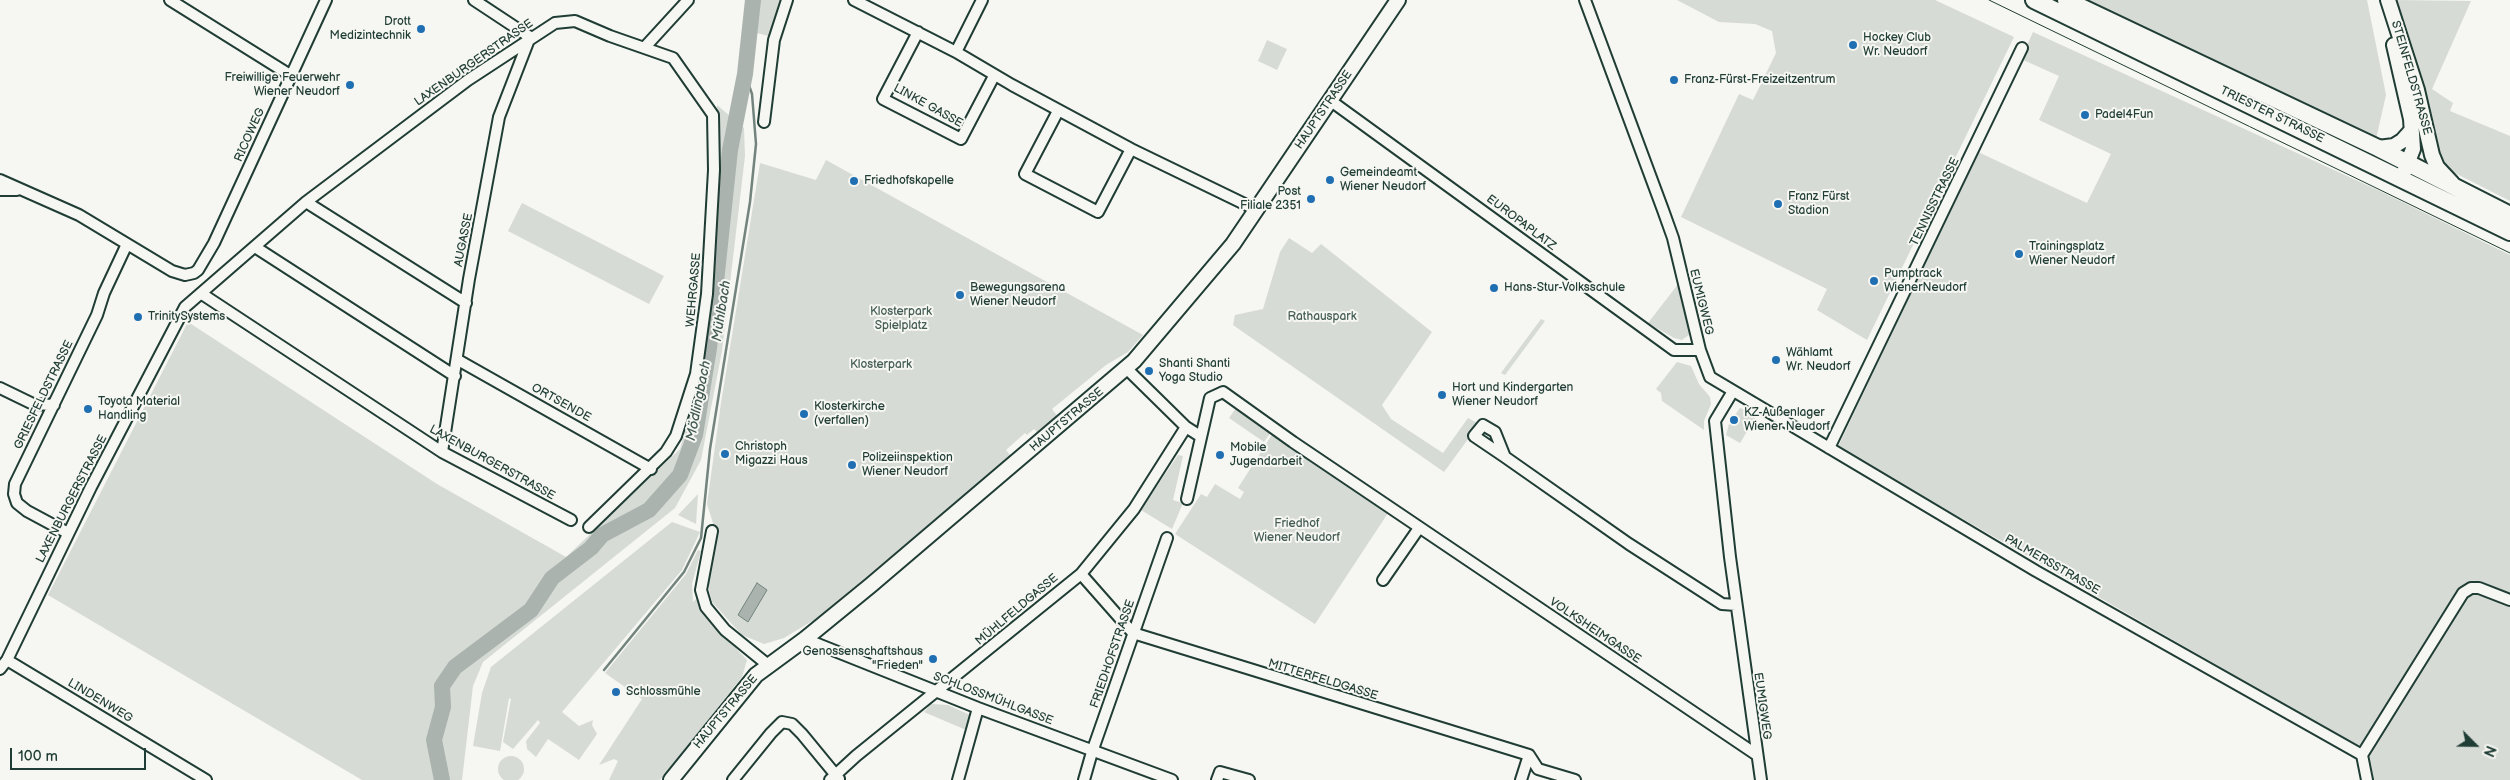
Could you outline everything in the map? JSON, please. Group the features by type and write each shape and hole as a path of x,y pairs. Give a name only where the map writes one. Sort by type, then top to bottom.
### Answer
{"main road":[{"name":"TRIESTER STRASSE","path":"2034,0 2408,172 2510,232"},
{"name":"TRIESTER STRASSE","path":"2066,0 2378,148 2408,172 2456,187 2510,216"}],"street":[{"path":"170,0 290,75"},
{"name":"RICOWEG","path":"127,244 180,274 189,274 198,270 214,242 326,0"},
{"path":"474,0 530,37"},
{"path":"645,47 688,0"},
{"path":"764,122 774,40 787,0"},
{"path":"854,0 956,52 994,76 1058,111 1131,149 1257,210"},
{"path":"956,52 982,0"},
{"name":"HAUPTSTRASSE","path":"671,780 746,686 768,665 805,639 1127,369 1200,286 1233,244 1398,0"},
{"name":"EUMIGWEG","path":"1585,0 1670,229 1700,350 1710,377 1733,391 1715,421 1736,605 1756,756 1761,780"},
{"name":"STEINFELDSTRASSE","path":"2384,0 2411,119 2413,149 2408,172"},
{"name":"STEINFELDSTRASSE","path":"2388,0 2416,90 2428,142 2424,155 2408,172"},
{"name":"LAXENBURGERSTRASSE","path":"0,669 7,660 68,533 185,307 306,202 468,80 530,37 555,23 575,21 610,36 645,47"},
{"name":"LINKE GASSE","path":"918,32 883,99 961,139 994,76"},
{"name":"AUGASSE","path":"442,452 499,117 530,37"},
{"name":"WEHRGASSE","path":"589,528 651,469 666,452 676,436 696,374 707,294 714,170 713,115 693,83 673,58 645,47"},
{"name":"TENNISSTRASSE","path":"1829,448 2022,48"},
{"name":"EUROPAPLATZ","path":"1331,101 1674,350 1700,350"},
{"path":"1058,111 1025,174 1098,212 1131,149"},
{"path":"2378,148 2394,146 2402,141 2411,131"},
{"path":"2428,142 2437,167 2456,187"},
{"path":"0,180 18,190 79,215 127,244"},
{"path":"0,190 18,190"},
{"path":"306,202 466,303"},
{"name":"GRIESFELDSTRASSE","path":"68,533 27,511 17,503 14,494 15,484 54,405 127,244"},
{"path":"255,247 455,376"},
{"name":"LAXENBURGERSTRASSE","path":"202,294 442,452 571,520"},
{"name":"ORTSENDE","path":"458,360 651,469"},
{"path":"1127,369 1186,427 1200,436 1187,499"},
{"path":"0,388 33,404 54,405"},
{"name":"PALMERSSTRASSE","path":"1733,391 2036,571 2362,754"},
{"name":"VOLKSHEIMGASSE","path":"1200,436 1210,398 1223,392 1756,756"},
{"name":"MÜHLFELDGASSE","path":"835,778 1081,574 1134,509 1186,427"},
{"path":"1505,457 1629,544 1722,604 1736,605"},
{"path":"1383,580 1420,528"},
{"path":"712,531 701,590 706,607 725,630 768,665"},
{"name":"FRIEDHOFSTRASSE","path":"1084,780 1092,752 1167,538"},
{"path":"1081,574 1133,633"},
{"path":"2367,780 2362,754 2463,593 2471,588 2479,588 2510,600"},
{"name":"MITTERFELDGASSE","path":"1133,633 1529,756 1538,769 1576,780"},
{"name":"SCHLOSSMÜHLGASSE","path":"805,639 1092,752 1172,780"},
{"name":"LINDENWEG","path":"7,660 206,780"},
{"path":"958,780 978,708"},
{"path":"732,780 782,722 792,724 802,734 835,778"},
{"path":"1521,780 1529,756"},
{"path":"1217,780 1220,772 1249,780"}],"green space":[{"path":"760,0 785,0 772,37 757,33"},
{"path":"1677,0 1935,0 2014,37 1867,340 1817,310 1827,289 1681,217 1739,94 1753,100 1776,53 1772,31 1755,24 1719,22"},
{"path":"2081,0 2367,0 2386,95 2376,139"},
{"path":"2392,0 2471,1 2432,89 2453,103 2450,111 2510,136 2510,201 2445,168"},
{"path":"2033,32 2382,192 2510,255 2510,780 2373,780 2366,751 1838,447 1978,152 2087,203 2111,154 2039,120 2059,76 2021,59"},
{"path":"1267,40 1287,49 1277,70 1258,61"},
{"path":"717,105 744,128 745,156 722,351 701,460 675,508 483,662 473,686 462,780 362,780 48,595 188,322 437,484 566,557 680,449 702,370 708,367 721,279 713,269 719,155"},
{"name":"Klosterpark","path":"826,160 1143,335 1128,352 1106,365 1052,409 1058,417 1039,434 1034,429 1027,435 1025,433 1006,450 1011,456 817,618 784,638 764,644 742,635 712,602 709,590 709,576 717,536 707,504 721,403 760,163 816,180"},
{"path":"522,203 664,276 649,304 508,231"},
{"name":"Rathauspark","path":"1289,238 1312,253 1321,244 1432,332 1382,405 1391,419 1443,453 1468,418 1479,424 1444,472 1233,325 1235,315 1263,309 1280,252"},
{"path":"1679,283 1690,330 1689,335 1682,340 1674,338 1648,323"},
{"path":"1541,319 1545,321 1505,375 1501,373"},
{"path":"1677,362 1691,366 1699,384 1710,397 1711,404 1704,421 1704,430 1662,401 1661,393 1656,389"},
{"path":"1236,408 1271,432 1264,442 1229,418"},
{"path":"1740,408 1757,415 1740,443 1726,435 1729,424 1735,426 1740,418 1735,415"},
{"name":"Friedhof Wiener Neudorf","path":"1273,433 1388,513 1315,624 1175,534 1201,494 1207,497 1215,484 1240,499 1244,492 1238,488"},
{"path":"1178,455 1183,456 1173,500 1183,503 1172,529 1141,510"},
{"path":"698,494 696,524 678,515"},
{"path":"672,522 700,532 682,570 562,712 579,726 593,720 592,725 597,734 579,760 548,739 536,757 527,749 526,741 540,723 538,720 513,749 503,742 511,699 509,698 500,751 473,746 482,693 491,667"},
{"path":"698,550 701,551 692,584 693,602 700,595 702,608 714,625 747,660 742,677 660,780 609,780 618,761 614,759 599,765 642,699 605,673 686,574"},
{"path":"931,704 948,705 970,715 966,730 924,712"},
{"path":"511,756 520,760 524,769 520,778 511,782 502,778 498,769 502,760"}],"shaded area":[{"path":"757,583 767,590 748,622 738,615"}],"waterway":[{"name":"Mödlingbach","path":"442,780 434,740 443,707 442,686 455,667 531,610 552,578 591,548 602,535 649,510 680,475 695,435 709,348 730,150 745,74 753,0"},
{"name":"Mühlbach","path":"604,670 684,572 701,538 710,449 750,202 756,144 752,94 745,74"}],"tram line":[{"path":"1989,0 2510,253"}],"place":[{"name":"Drott Medizintechnik","path":"421,29"},
{"name":"Hockey Club Wr. Neudorf","path":"1853,45"},
{"name":"Franz-Fürst-Freizeitzentrum","path":"1674,80"},
{"name":"Freiwillige Feuerwehr Wiener Neudorf","path":"350,85"},
{"name":"Padel4Fun","path":"2085,115"},
{"name":"Gemeindeamt Wiener Neudorf","path":"1330,180"},
{"name":"Friedhofskapelle","path":"854,181"},
{"name":"Post Filiale 2351","path":"1311,199"},
{"name":"Franz Fürst Stadion","path":"1778,204"},
{"name":"Trainingsplatz Wiener Neudorf","path":"2019,254"},
{"name":"Pumptrack WienerNeudorf","path":"1874,281"},
{"name":"Hans-Stur-Volksschule","path":"1494,288"},
{"name":"Bewegungsarena Wiener Neudorf","path":"960,295"},
{"name":"TrinitySystems","path":"138,317"},
{"name":"Wählamt Wr. Neudorf","path":"1776,360"},
{"name":"Shanti Shanti Yoga Studio","path":"1149,371"},
{"name":"Hort und Kindergarten Wiener Neudorf","path":"1442,395"},
{"name":"Toyota Material Handling","path":"88,409"},
{"name":"Klosterkirche (verfallen)","path":"804,414"},
{"name":"KZ-Außenlager Wiener Neudorf","path":"1734,420"},
{"name":"Christoph Migazzi Haus","path":"725,454"},
{"name":"Mobile Jugendarbeit","path":"1220,455"},
{"name":"Polizeiinspektion Wiener Neudorf","path":"852,465"},
{"name":"Genossenschaftshaus \"Frieden\"","path":"933,659"},
{"name":"Schlossmühle","path":"616,692"}],"park label":[{"name":"Klosterpark Spielplatz","path":"901,319"}]}
